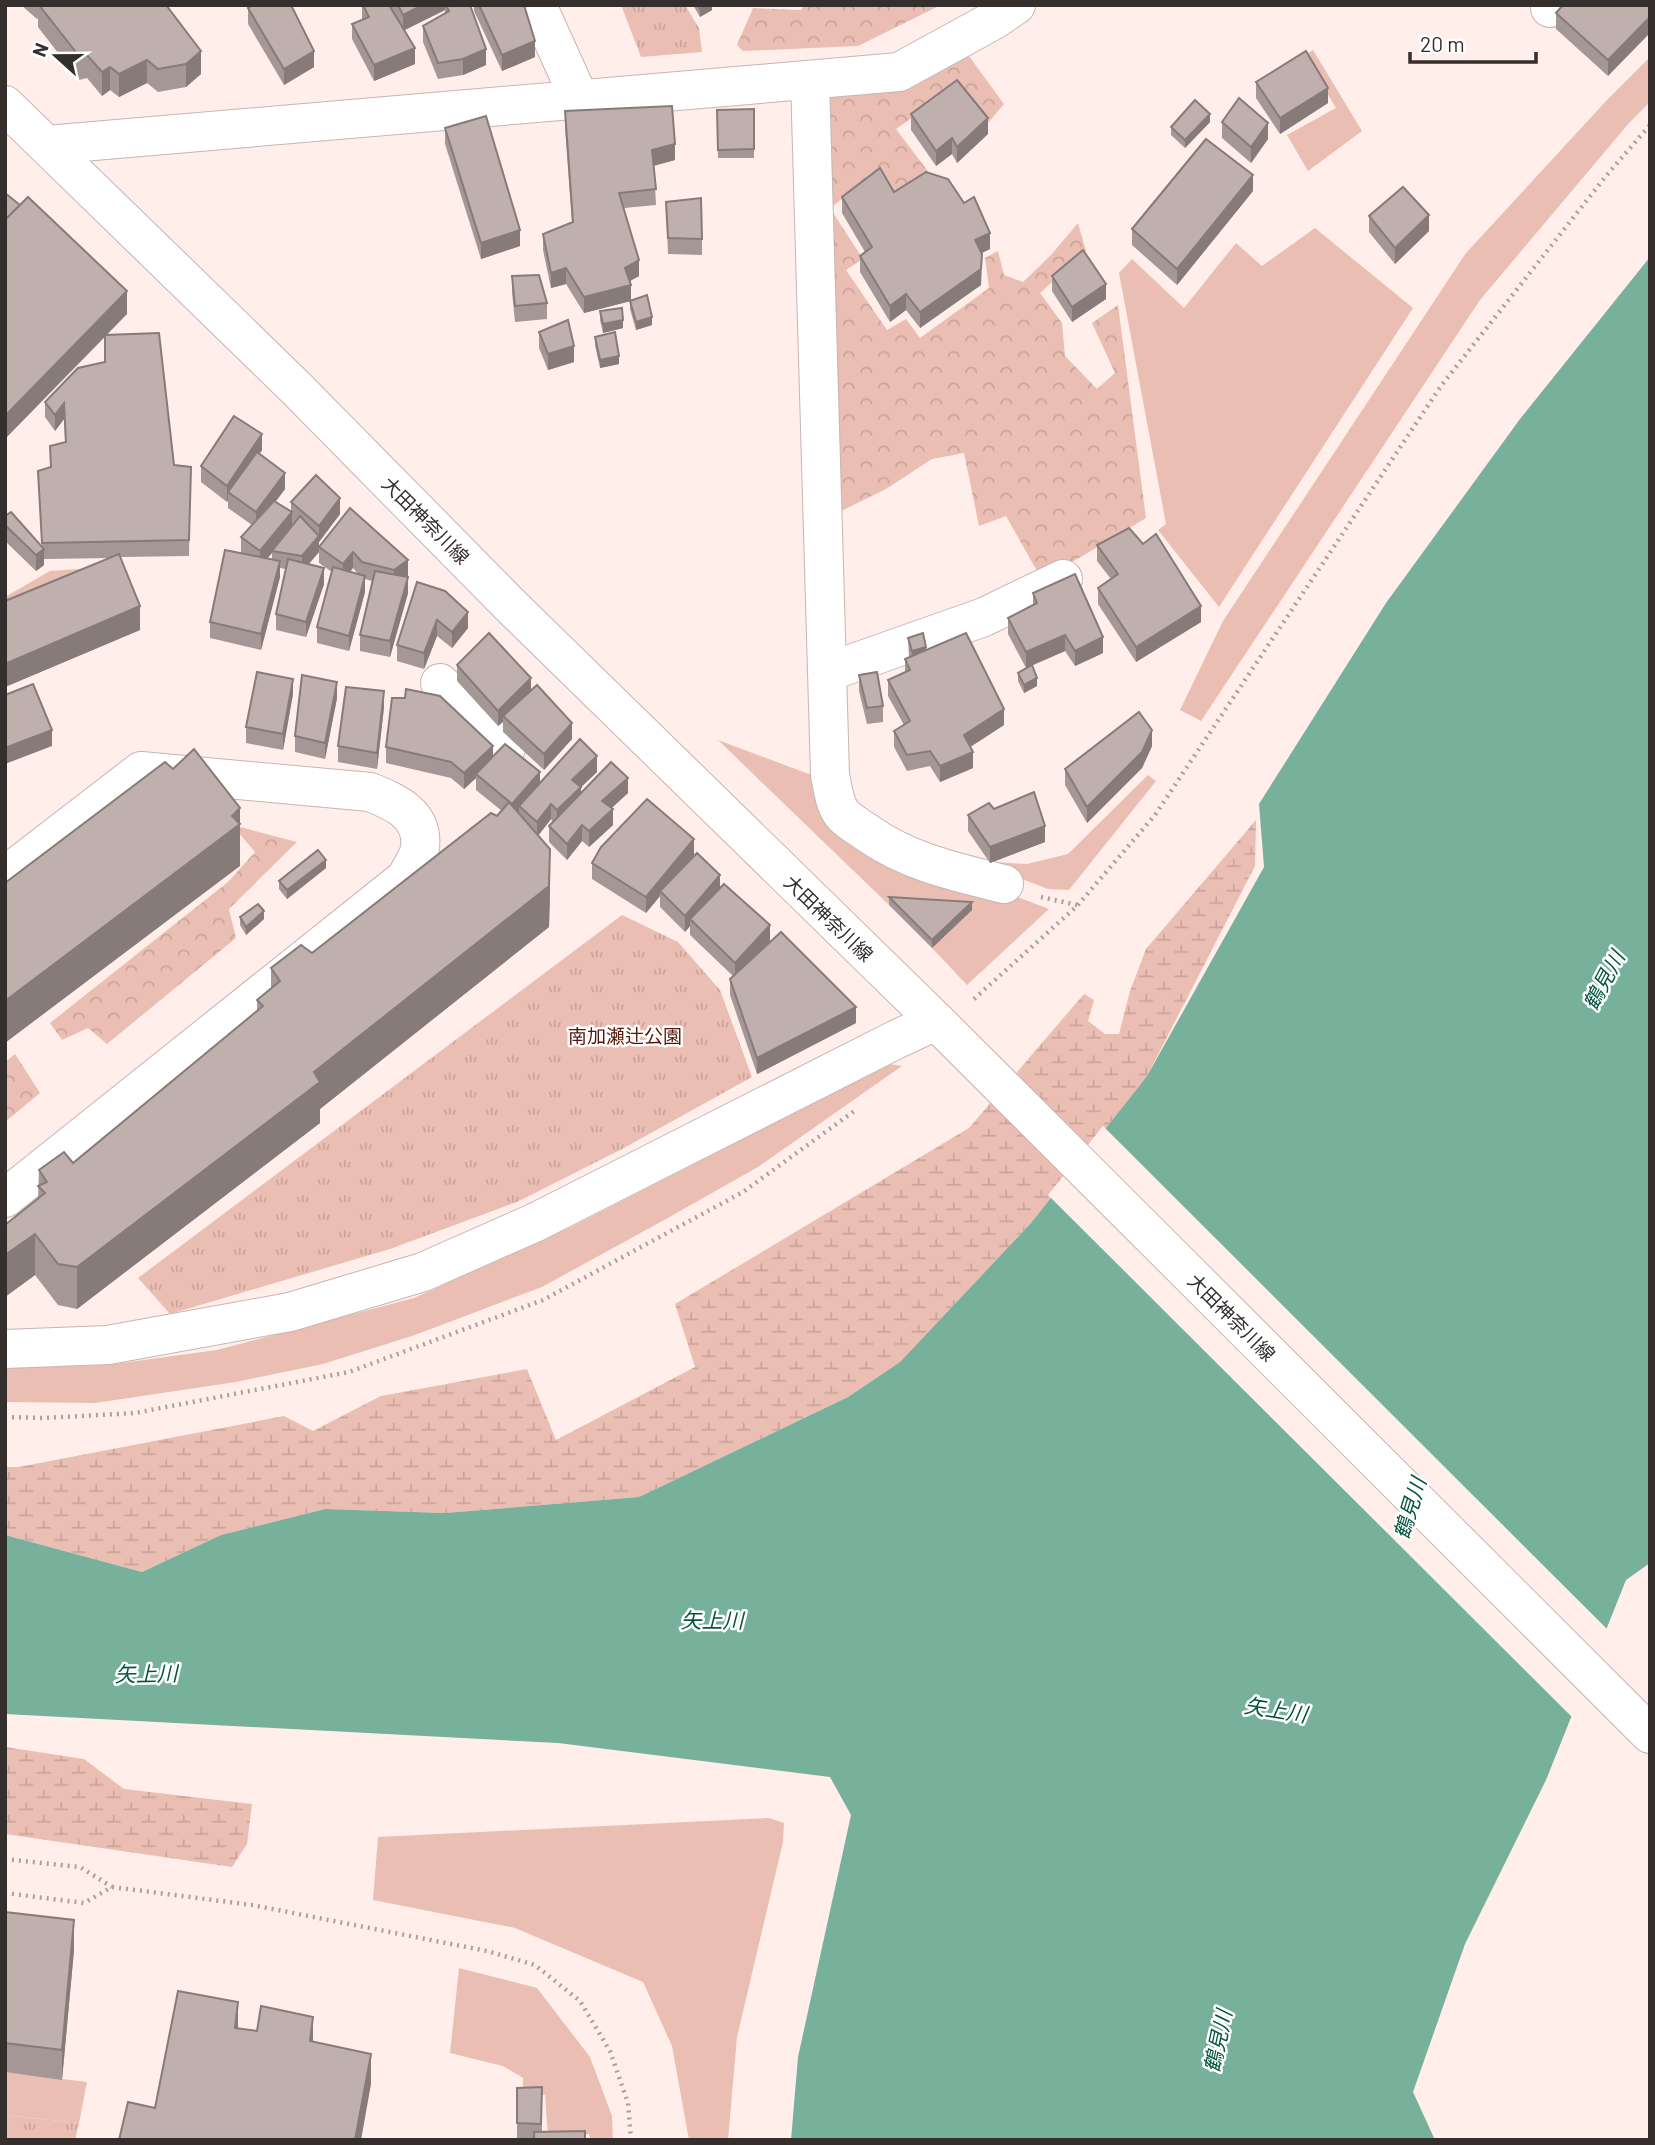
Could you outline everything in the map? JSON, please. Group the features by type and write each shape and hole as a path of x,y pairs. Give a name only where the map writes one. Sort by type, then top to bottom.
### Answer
{"street":[{"path":"537,5 579,98"},
{"path":"47,145 900,72 1016,5"},
{"path":"810,80 830,775 836,803 843,816 886,846 939,867 1004,884"},
{"name":"大田神奈川線","path":"5,105 296,388 520,615 949,1034 1650,1734"},
{"path":"828,672 984,617 1063,579"},
{"path":"440,683 506,748"},
{"path":"5,876 141,771 370,792 399,803 418,825 420,849 406,878 5,1198"},
{"path":"5,1349 108,1345 277,1314 423,1272 536,1222 897,1039 949,1034"}],"path":[{"path":"970,1003 1077,906 1155,815 1441,386 1590,196 1650,125"},
{"path":"5,1859 80,1867 112,1887 252,1905 487,1951 535,1965 580,2001 610,2051 628,2103 631,2140"},
{"path":"5,1893 84,1903 112,1887"}],"green space":[{"path":"621,5 685,5 699,28 702,52 641,57"},
{"path":"804,5 941,5 858,46 743,51 737,45 753,8 801,10"},
{"path":"1313,50 1362,131 1308,171 1287,135 1336,108 1305,55"},
{"path":"969,56 1004,104 988,123 956,87 896,129 930,174 894,195 877,173 830,208 863,259 846,270 887,330 906,319 920,338 989,288 985,258 998,251 1004,275 1023,282 1078,223 1086,251 1040,293 1062,323 1065,356 1097,389 1115,373 1092,323 1118,305 1146,518 1042,580 1006,516 979,526 964,453 932,459 886,489 837,513 822,98 907,88"},
{"path":"1650,57 1650,102 1629,123 1480,300 1201,721 1180,710 1223,621 1466,253"},
{"path":"1315,228 1413,308 1219,607 1158,530 1166,524 1119,273 1132,259 1184,308 1236,243 1262,266"},
{"path":"106,567 5,616 5,597 50,571"},
{"path":"718,740 817,777 832,820 1049,909 967,985 932,948 971,910 889,905"},
{"path":"1148,775 1156,781 1069,890 1048,889 1009,874 956,860 1027,864 1068,854"},
{"path":"1256,820 1255,866 1147,1076 1031,1223 900,1362 848,1397 639,1497 445,1513 325,1509 221,1535 142,1572 5,1535 5,1467 19,1467 284,1416 313,1431 381,1396 527,1369 556,1440 695,1367 675,1304 969,1128 1084,994 1094,1000 1088,1021 1105,1034 1119,1034 1130,991 1146,949"},
{"path":"232,825 297,842 229,909 236,938 107,1044 88,1028 62,1040 50,1023 228,882 255,852"},
{"name":"南加瀬辻公園","path":"622,915 678,942 720,990 752,1077 624,1148 517,1202 390,1249 170,1314 138,1278"},
{"path":"15,1054 40,1093 5,1122 5,1062"},
{"path":"889,1064 902,1066 758,1167 542,1287 415,1335 323,1364 236,1382 95,1403 5,1402 5,1368 107,1365 217,1350 414,1298 569,1228"},
{"path":"5,1747 84,1759 124,1789 252,1804 247,1844 232,1867 5,1834"},
{"path":"769,1818 784,1823 783,1842 737,2037 728,2140 689,2140 672,2046 643,1982 515,1928 373,1900 378,1837"},
{"path":"459,1968 537,1988 590,2057 612,2116 613,2140 590,2140 589,2134 548,2138 545,2095 523,2094 523,2078 503,2066 450,2053"},
{"path":"5,2072 87,2082 79,2123 5,2115"},
{"path":"5,2115 79,2123 75,2140 5,2140"}],"water":[{"path":"1650,257 1650,1563 1626,1580 1546,1780 1465,1944 1413,2092 1435,2140 791,2140 798,2057 851,1815 830,1777 558,1743 5,1714 5,1535 142,1572 221,1535 325,1509 445,1513 639,1497 848,1397 900,1362 1031,1223 1147,1076 1264,867 1259,804 1386,603 1520,419"}],"pier":[{"path":"1103,1126 1609,1631 1574,1719 1048,1195"}],"building":[{"path":"39,5 166,5 201,51 186,64 158,69 147,60 119,74 110,67 102,72 87,55 79,56"},
{"path":"252,5 291,5 314,51 284,69 248,8"},
{"path":"363,5 389,5 415,48 374,65 352,24 369,17"},
{"path":"398,5 423,5 403,15"},
{"path":"446,5 470,5 486,49 463,59 438,63 423,26 449,11"},
{"path":"479,5 524,5 535,41 502,55"},
{"path":"1563,5 1650,5 1650,17 1608,60 1556,13"},
{"path":"1306,51 1328,88 1280,118 1256,82"},
{"path":"957,80 988,118 957,147 952,138 936,151 911,114"},
{"path":"1239,98 1268,123 1251,147 1222,122"},
{"path":"1195,100 1210,114 1185,140 1171,127"},
{"path":"672,106 675,144 652,150 656,189 619,193 639,260 625,268 631,285 584,297 566,268 551,273 543,234 573,222 565,111"},
{"path":"754,109 754,149 718,150 717,110"},
{"path":"486,116 520,230 481,243 445,128"},
{"path":"1206,139 1253,175 1177,269 1132,229"},
{"path":"880,168 894,192 926,172 948,179 964,203 974,197 990,233 975,240 982,254 981,269 920,312 906,294 890,306 860,256 872,247 842,197"},
{"path":"1403,187 1429,215 1395,248 1369,216"},
{"path":"5,193 20,205 5,220"},
{"path":"28,197 127,291 5,416 5,220"},
{"path":"701,198 702,239 668,238 666,202"},
{"path":"1083,250 1106,284 1072,307 1052,276"},
{"path":"539,275 547,303 515,306 512,276"},
{"path":"647,295 652,317 636,322 630,301"},
{"path":"622,308 623,320 603,324 600,311"},
{"path":"568,320 574,346 548,354 539,332"},
{"path":"615,332 619,356 600,360 595,337"},
{"path":"159,333 174,465 191,467 189,540 42,543 38,471 51,467 50,446 66,442 64,403 55,415 45,402 78,368 105,362 105,335"},
{"path":"234,416 262,434 227,486 201,466"},
{"path":"257,452 285,473 256,512 228,492"},
{"path":"316,475 340,498 319,526 291,502"},
{"path":"274,501 292,512 260,551 241,537"},
{"path":"350,508 408,560 394,570 362,562 353,552 343,564 319,547"},
{"path":"11,512 44,549 36,555 5,525 5,516"},
{"path":"300,516 319,536 302,556 272,551"},
{"path":"1129,528 1143,544 1156,534 1201,606 1136,647 1098,588 1118,574 1097,545"},
{"path":"225,550 280,561 261,634 210,622"},
{"path":"119,554 140,606 5,664 5,601"},
{"path":"288,559 324,568 306,622 276,614"},
{"path":"333,567 365,576 349,636 317,627"},
{"path":"375,571 408,577 390,641 360,635"},
{"path":"1075,574 1103,637 1075,651 1065,635 1026,652 1008,618 1037,603 1033,593"},
{"path":"417,582 445,591 468,612 452,632 437,620 424,653 397,645"},
{"path":"489,633 531,678 498,711 457,665"},
{"path":"923,633 926,647 912,651 908,638"},
{"path":"966,633 1004,709 964,735 973,752 940,766 930,751 907,755 894,731 910,721 888,680 910,670 905,659"},
{"path":"1032,665 1037,678 1024,685 1018,673"},
{"path":"257,672 293,679 283,734 246,727"},
{"path":"877,672 883,706 867,708 859,675"},
{"path":"302,675 337,682 325,743 295,736"},
{"path":"33,684 52,730 5,748 5,695"},
{"path":"537,685 572,723 544,754 503,716"},
{"path":"346,687 384,691 377,753 338,746"},
{"path":"406,689 440,696 493,746 464,773 451,762 386,747 392,698 405,698"},
{"path":"1139,712 1152,730 1142,752 1087,807 1065,769"},
{"path":"580,739 597,756 572,780 581,787 557,810 551,804 537,822 519,806"},
{"path":"505,744 540,772 512,804 476,774"},
{"path":"194,749 240,808 232,816 240,824 5,1001 5,883 165,762 173,769"},
{"path":"611,762 628,778 602,801 613,809 589,831 582,825 567,844 549,826"},
{"path":"1034,792 1045,826 990,847 968,815 989,803 994,809"},
{"path":"647,799 694,839 646,897 592,863 601,847"},
{"path":"509,802 550,849 549,886 314,1072 320,1082 77,1267 58,1264 35,1234 5,1255 5,1225 45,1193 38,1186 47,1182 39,1170 64,1152 73,1163 263,1006 257,1000 280,981 271,968 301,945 312,953 491,813 497,816"},
{"path":"318,850 326,860 287,890 279,881"},
{"path":"697,853 720,875 685,916 660,891"},
{"path":"724,884 770,925 735,963 690,919"},
{"path":"889,897 972,902 932,940"},
{"path":"258,904 264,911 246,927 240,917"},
{"path":"781,932 856,1007 757,1058 730,979"},
{"path":"5,1912 74,1920 62,2050 5,2043"},
{"path":"178,1991 238,2002 235,2028 257,2031 261,2006 313,2017 310,2041 371,2054 355,2140 119,2140 128,2102 155,2108"},
{"path":"542,2087 541,2124 517,2123 517,2088"},
{"path":"585,2131 585,2140 534,2140 534,2132"}],"water label":[{"name":"鶴見川","path":"1603,980"},
{"name":"鶴見川","path":"1409,1508"},
{"name":"矢上川","path":"712,1619"},
{"name":"矢上川","path":"146,1673"},
{"name":"矢上川","path":"1276,1709"},
{"name":"鶴見川","path":"1217,2041"}]}
